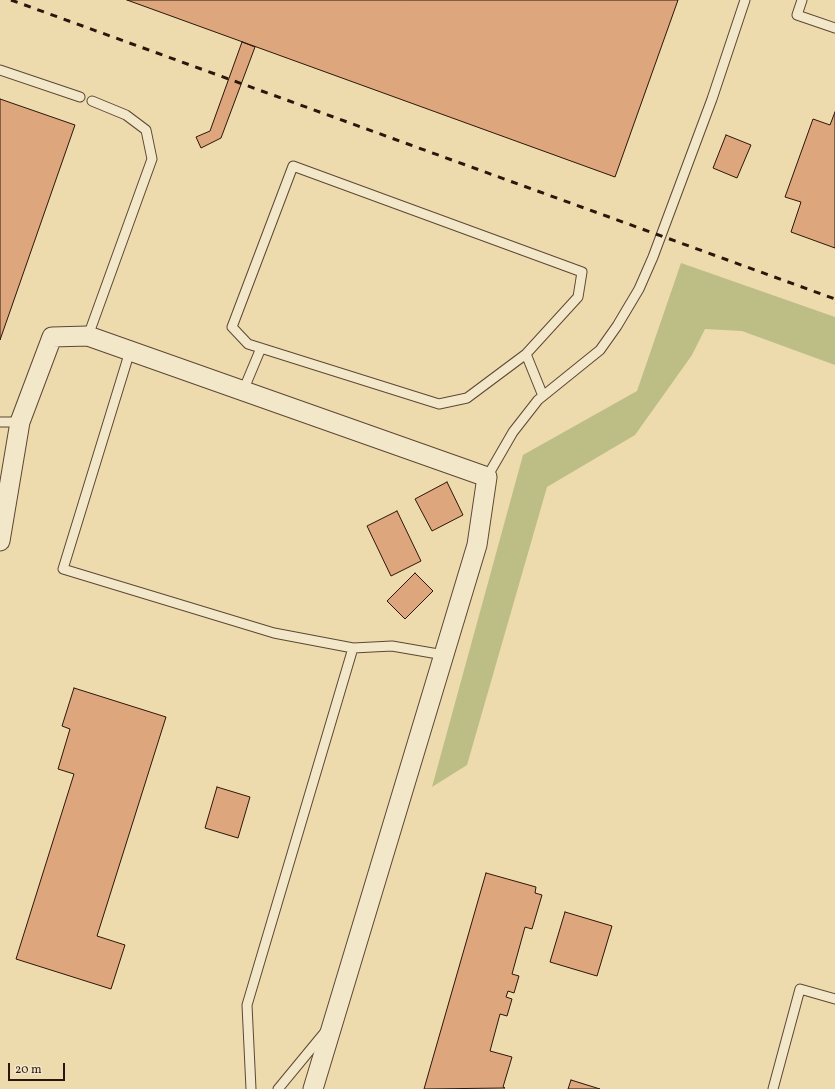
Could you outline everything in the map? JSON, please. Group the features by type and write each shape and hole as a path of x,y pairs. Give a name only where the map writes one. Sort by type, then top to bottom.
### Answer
{"street":[{"path":"0,541 20,422 52,336 88,336 487,477 477,545 313,1089"}],"lane":[{"path":"487,477 513,432 543,396 600,350 617,326 639,289 653,257 712,99 745,0"},
{"path":"802,0 797,15 835,28"},
{"path":"0,70 80,97"},
{"path":"88,336 152,159 146,130 126,115 92,101"},
{"path":"294,166 582,272 578,298 526,354 467,398 439,404 248,344 232,327 294,166"},
{"path":"243,391 261,348"},
{"path":"130,351 63,569 274,632 353,648 392,646 444,655"},
{"path":"526,354 543,396"},
{"path":"0,422 20,422"},
{"path":"251,1089 247,1005 353,648"},
{"path":"773,1089 800,989 835,999"},
{"path":"278,1089 334,1021"}],"green space":[{"path":"681,263 835,317 835,365 742,331 705,329 692,355 635,435 547,487 467,765 432,787 523,455 637,391"}],"building":[{"path":"127,0 678,0 615,177"},
{"path":"242,42 255,47 221,138 201,148 196,137 210,131"},
{"path":"0,99 75,125 0,340"},
{"path":"835,112 835,248 791,232 801,202 785,197 813,119 830,125"},
{"path":"726,135 751,145 737,178 713,168"},
{"path":"447,482 463,515 432,531 415,499"},
{"path":"397,511 421,561 391,576 367,526"},
{"path":"415,573 433,591 405,619 387,601"},
{"path":"74,688 166,717 97,936 125,945 111,989 16,959 74,774 58,769 70,729 62,726"},
{"path":"217,787 250,797 238,838 205,828"},
{"path":"486,873 536,887 535,893 542,895 532,929 525,927 512,974 519,976 514,993 508,991 506,997 512,999 507,1016 500,1014 490,1051 512,1057 503,1087 505,1088 424,1089"},
{"path":"565,912 612,926 597,976 550,962"},
{"path":"571,1080 600,1089 568,1089"}],"railway":[{"path":"11,0 835,299"}]}
